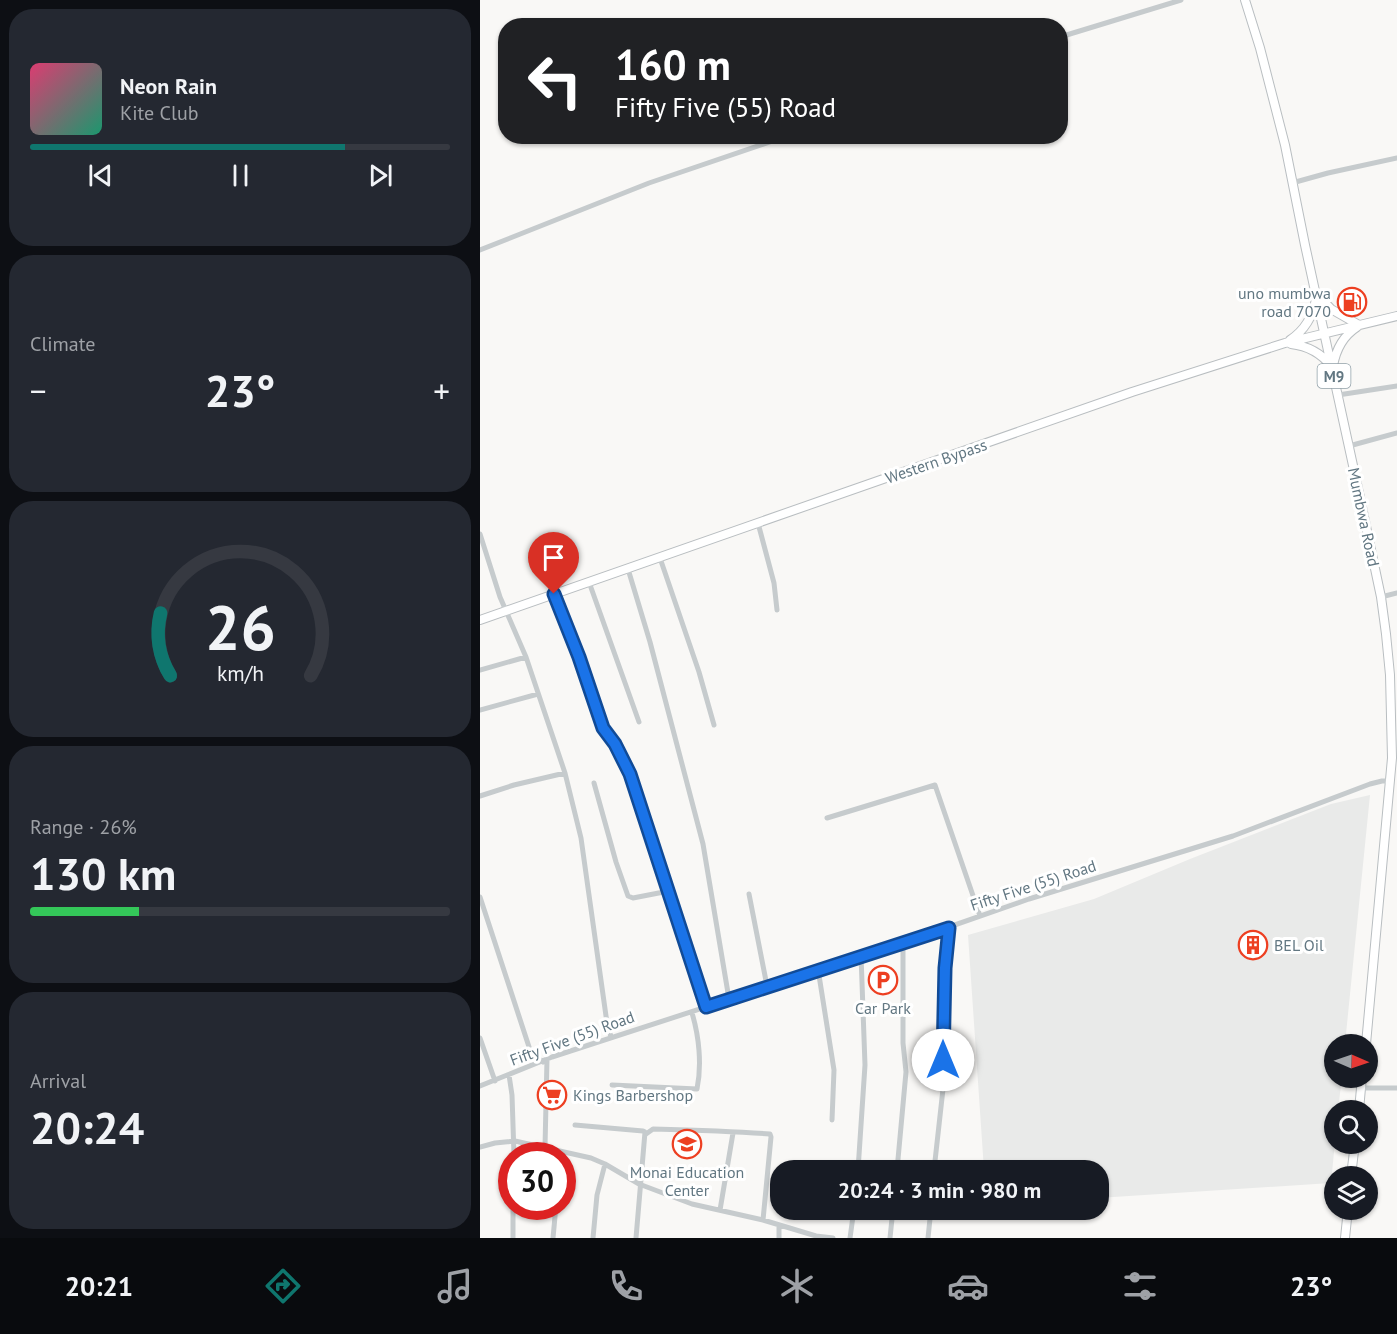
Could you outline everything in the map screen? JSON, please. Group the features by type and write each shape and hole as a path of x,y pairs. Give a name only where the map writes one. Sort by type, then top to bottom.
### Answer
{"main road":[{"name":"Mumbwa Road","path":"1245,0 1278,116 1381,597 1390,675 1395,758 1367,1034"},
{"path":"1317,294 1340,315 1359,324 1338,348 1332,368"},
{"path":"1285,343 1308,323 1317,294"},
{"name":"Western Bypass","path":"480,620 1132,392 1285,343 1397,315"},
{"path":"1285,343 1312,350 1324,357 1332,368"},
{"path":"1360,1100 1361,1088"},
{"path":"1345,1238 1347,1220"}],"street":[{"path":"1068,35 1182,0"},
{"path":"480,250 641,186 764,144"},
{"path":"1292,183 1397,158"},
{"path":"1338,395 1397,386"},
{"path":"1349,446 1397,433"},
{"path":"758,523 774,583 777,610"},
{"path":"480,534 505,611 526,657 565,773 581,838 607,1023 611,1037"},
{"path":"660,558 699,672 714,725"},
{"path":"628,569 650,642 703,844 729,999"},
{"path":"589,582 639,722"},
{"path":"1381,597 1397,593"},
{"path":"554,594 579,657 603,728 615,744 630,774 706,1007"},
{"path":"480,670 526,657"},
{"path":"480,710 538,694"},
{"path":"480,796 514,784 565,773"},
{"name":"Fifty Five (55) Road","path":"480,1086 611,1037 692,1013 766,986 949,928 1029,899 1233,836 1370,784 1391,781"},
{"path":"594,783 628,896 633,898 669,891"},
{"path":"827,818 935,785 980,916"},
{"path":"749,894 766,986"},
{"path":"480,897 531,1053 545,1061 545,1142"},
{"path":"935,1160 944,1080 945,968 949,928"},
{"path":"898,1160 906,1072 903,1043 903,943"},
{"path":"859,1160 865,1065 861,955"},
{"path":"818,969 834,1070 832,1120"},
{"path":"612,1085 697,1089 698,1048 692,1013"},
{"path":"480,1038 495,1081"},
{"path":"509,1075 515,1141"},
{"path":"1378,1088 1397,1088"},
{"path":"575,1125 643,1131 646,1134"},
{"path":"636,1238 639,1184 646,1134 653,1129 715,1130 767,1134 771,1137 763,1220"},
{"path":"720,1210 733,1133"},
{"path":"480,1147 495,1143 520,1142"},
{"path":"576,1155 605,1164 639,1184 692,1204 763,1220 816,1236 833,1238"},
{"path":"594,1238 597,1195 605,1164"},
{"path":"513,1220 513,1238"},
{"path":"553,1238 555,1220"},
{"path":"850,1238 852,1220"},
{"path":"890,1238 892,1220"},
{"path":"928,1238 930,1220"},
{"path":"779,1225 779,1238"}],"shaded area":[{"name":"BEL Oil","path":"1370,795 1346,1034 1324,1034 1324,1088 1341,1088 1339,1100 1324,1100 1324,1154 1334,1154 1333,1166 1324,1166 1324,1183 1109,1197 1109,1160 983,1160 968,935 1094,899 1331,804"}],"place":[{"name":"uno mumbwa road 7070","path":"1352,302"},
{"name":"BEL Oil","path":"1253,945"},
{"name":"Car Park","path":"883,980"},
{"name":"Kings Barbershop","path":"552,1095"},
{"name":"Monai Education Center","path":"687,1144"}],"route":[{"path":"554,594 579,657 603,728 615,744 630,774 706,1007 949,928 945,968 943,1060"}]}
